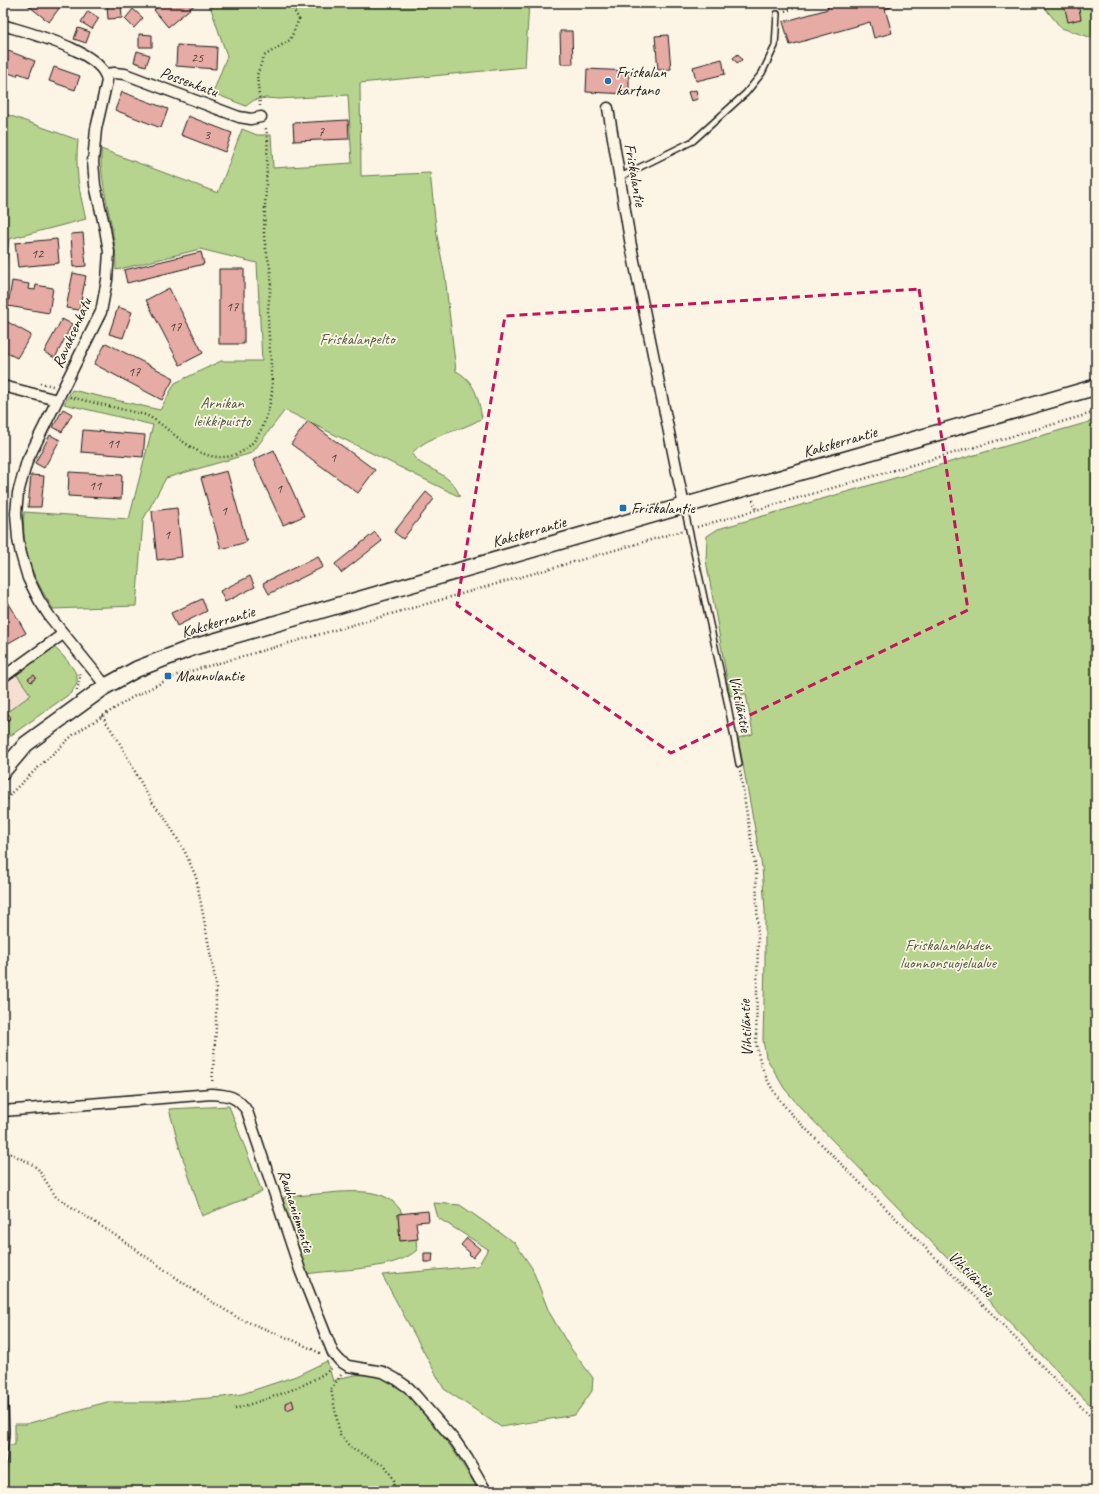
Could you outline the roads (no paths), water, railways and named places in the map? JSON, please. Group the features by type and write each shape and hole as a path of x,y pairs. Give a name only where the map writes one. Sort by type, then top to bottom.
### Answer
{"main road":[{"name":"Kakskerrantie","path":"3,771 26,744 106,686 137,669 194,646 1096,387"}],"street":[{"path":"3,25 65,46 86,55 102,68 106,74"},
{"name":"Possenkatu","path":"106,74 125,74 239,117 251,119 261,117"},
{"name":"Ravaksenkatu","path":"106,74 107,81 96,129 93,162 95,185 108,240 109,264 101,312 69,379 62,398 27,461 18,493 16,513 18,539 28,578 50,617 106,686"},
{"name":"Friskalantie","path":"608,108 633,254 684,506"},
{"path":"3,386 62,398"},
{"path":"3,677 64,634"},
{"name":"Rauhaniementie","path":"3,1111 211,1094 231,1096 241,1102 247,1111 300,1270 333,1353 344,1363 382,1372 396,1379 408,1388 456,1442 486,1491"}],"lane":[{"path":"620,177 693,141 746,93 762,73 775,46 777,14"},
{"name":"Vihtiläntie","path":"684,506 739,764"},
{"path":"3,1350 6,1433 3,1466"}],"place":[{"name":"Friskalan kartano","path":"608,81"},
{"name":"Friskalantie","path":"623,508"},
{"name":"Maunulantie","path":"168,676"}],"park label":[{"name":"Friskalanpelto","path":"357,339"},
{"name":"Arnikan leikkipuisto","path":"222,412"},
{"name":"Friskalanlahden luonnonsuojelualue","path":"948,954"}]}
